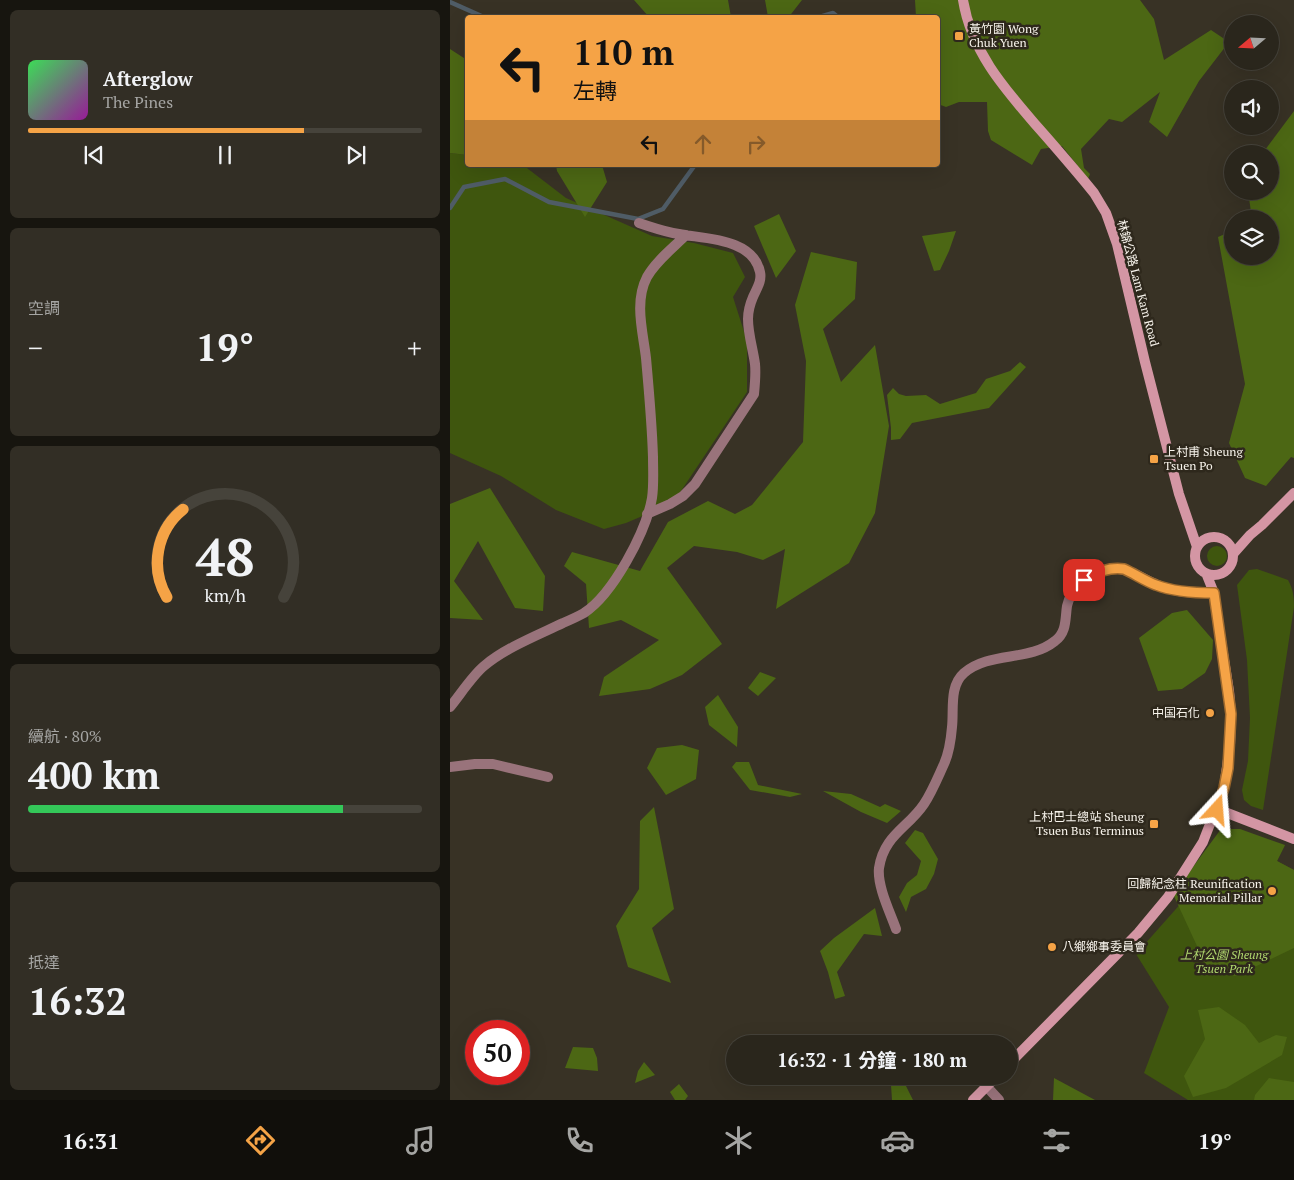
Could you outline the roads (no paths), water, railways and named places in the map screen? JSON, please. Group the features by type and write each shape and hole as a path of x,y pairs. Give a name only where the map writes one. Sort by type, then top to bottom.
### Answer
{"main road":[{"name":"林錦公路 Lam Kam Road","path":"963,0 972,32 982,53 999,80 1094,193 1106,213 1117,244 1179,494 1185,514 1200,544"},
{"path":"1206,573 1214,575 1228,570 1233,562 1234,553 1294,493"},
{"path":"1227,542 1250,535"},
{"path":"1018,1055 1138,933 1168,897 1203,842 1217,810 1228,768 1231,714 1214,593 1206,573 1198,566 1195,557 1200,544 1207,538 1216,536 1224,539 1234,553"},
{"path":"1214,593 1220,574"},
{"path":"1217,810 1294,839"},
{"path":"973,1100 987,1087"}],"street":[{"path":"639,223 686,236 728,241 752,256 757,263 761,280 749,310 748,320 755,362 754,394 695,484 683,496 647,514"},
{"path":"450,707 483,667 498,656 583,614 594,605 609,588 640,537 652,498 653,470 652,419 640,316 640,300 647,277 686,236"},
{"path":"896,929 880,883 879,870 882,856 888,842 924,805 946,761 952,728 954,690 957,681 962,675 970,669 995,658 1034,652 1055,641 1064,629 1067,607 1078,584 1102,571 1114,568 1124,569 1168,589 1195,593 1214,593"},
{"path":"450,767 492,764 548,777"},
{"path":"987,1087 999,1100"}],"waterway":[{"path":"450,2 479,15"},
{"path":"826,15 833,13 835,15"},
{"path":"450,208 464,187 505,179 549,202 638,219 663,209 694,167"}],"place":[{"name":"黃竹園 Wong Chuk Yuen","path":"959,36"},
{"name":"上村甫 Sheung Tsuen Po","path":"1154,459"},
{"name":"中国石化","path":"1210,713"},
{"name":"上村巴士總站 Sheung Tsuen Bus Terminus","path":"1154,824"},
{"name":"回歸紀念柱 Reunification Memorial Pillar","path":"1272,891"},
{"name":"八鄉鄉事委員會","path":"1052,947"}],"park label":[{"name":"上村公園 Sheung Tsuen Park","path":"1224,962"}]}
